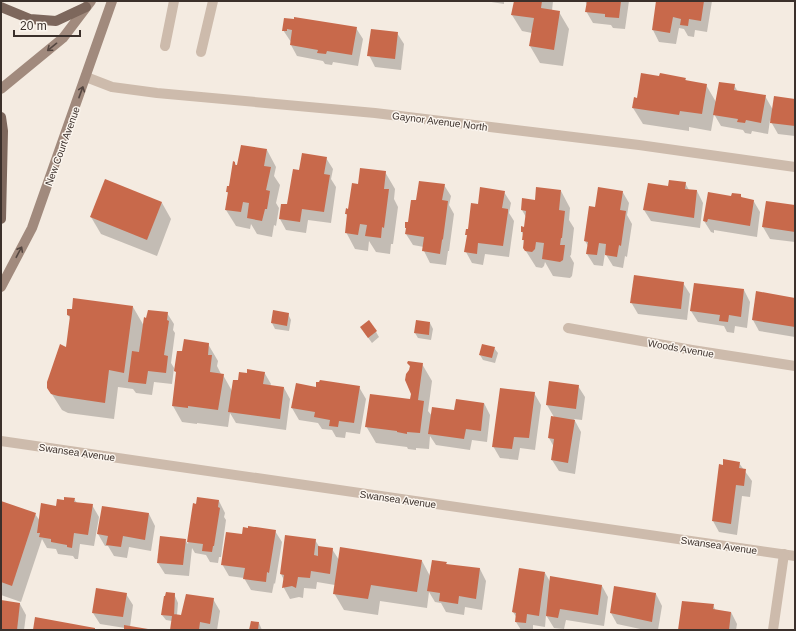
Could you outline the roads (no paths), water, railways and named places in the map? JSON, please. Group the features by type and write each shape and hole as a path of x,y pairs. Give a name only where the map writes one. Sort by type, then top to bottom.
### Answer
{"main road":[{"name":"New Court Avenue","path":"1,287 32,228 112,1"},
{"path":"1,6 30,19 56,21 89,4"},
{"path":"1,89 64,38 89,4"},
{"path":"1,117 3,131 1,219"}],"street":[{"path":"165,46 174,1"},
{"path":"201,52 213,1"},
{"name":"Gaynor Avenue North","path":"86,77 112,87 157,93 375,112 639,145 795,167"},
{"name":"Woods Avenue","path":"568,328 692,350 795,366"},
{"name":"Swansea Avenue","path":"1,441 795,556"},
{"path":"773,630 784,554"}]}
